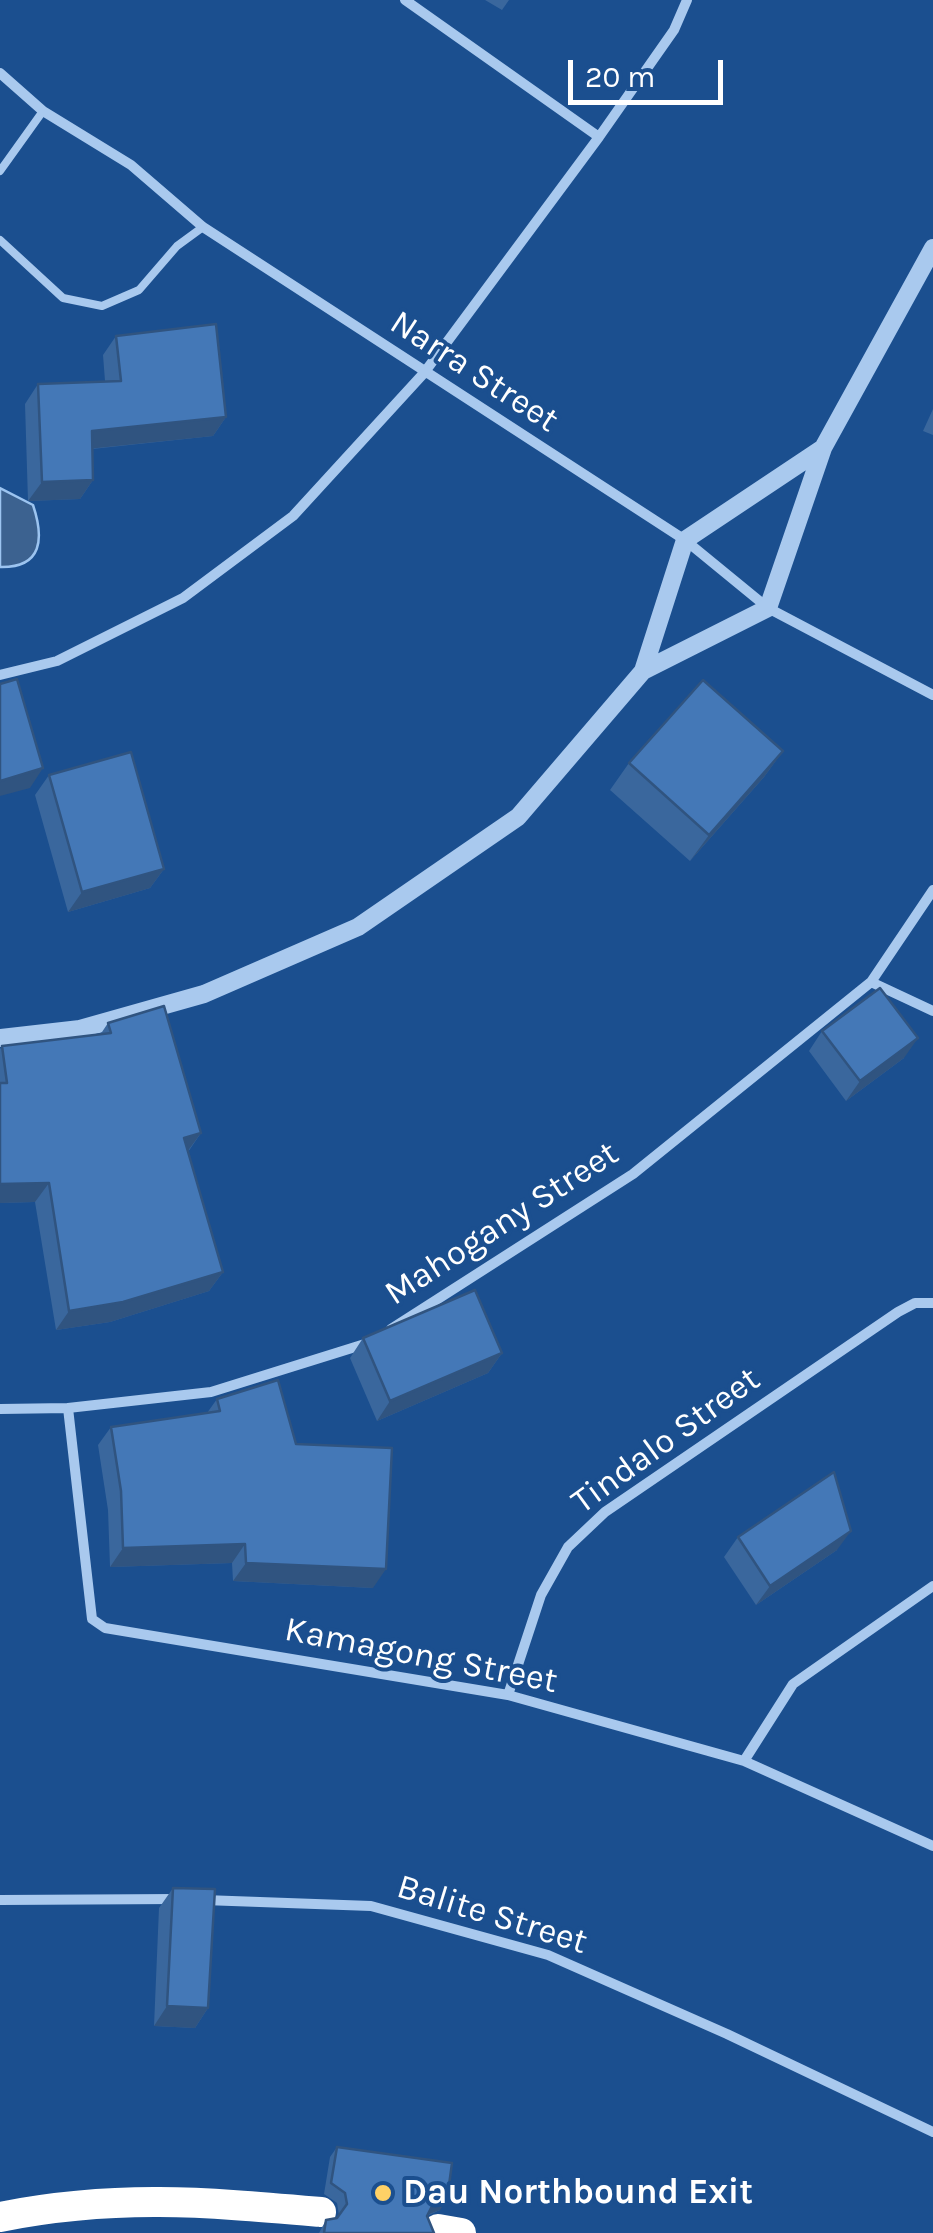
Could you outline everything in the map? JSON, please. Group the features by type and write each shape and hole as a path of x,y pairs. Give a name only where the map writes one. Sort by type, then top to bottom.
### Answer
{"highway":[{"path":"0,2217 77,2204 165,2200 322,2212"}],"street":[{"path":"405,0 599,137"},
{"path":"0,674 57,662 183,598 293,516 424,374 599,137 674,30 687,0"},
{"name":"Narra Street","path":"0,72 44,110 131,165 203,227 685,540 768,608 933,695"},
{"path":"642,671 768,608 824,448 933,248"},
{"path":"0,1038 80,1029 204,994 358,927 518,817 642,671 685,540 824,448"},
{"name":"Mahogany Street","path":"0,1409 68,1408 211,1392 368,1343 633,1174 871,982 933,890"},
{"path":"871,982 933,1011"},
{"name":"Tindalo Street","path":"508,1694 541,1596 568,1547 605,1512 898,1312 915,1303 933,1303"},
{"name":"Kamagong Street","path":"68,1408 92,1619 105,1628 508,1694 744,1761 933,1846"},
{"path":"744,1761 793,1684 933,1586"},
{"name":"Balite Street","path":"0,1900 173,1899 371,1906 548,1955 933,2132"}],"lane":[{"path":"0,170 44,110"},
{"path":"0,240 63,298 102,306 139,290 177,246 203,227"}],"water":[{"path":"0,488 33,505 37,517 37,549 32,557 14,566 0,567"}],"building":[{"path":"216,324 226,417 92,431 93,480 42,482 38,384 121,381 116,336"},
{"path":"17,679 43,768 0,781 0,684"},
{"path":"703,680 783,751 709,835 629,763"},
{"path":"131,752 164,869 82,892 49,775"},
{"path":"880,988 918,1038 860,1081 822,1031"},
{"path":"164,1006 201,1133 184,1138 223,1272 123,1302 69,1311 49,1183 0,1184 0,1083 7,1083 2,1046 111,1033 108,1023"},
{"path":"475,1290 502,1353 390,1401 363,1338"},
{"path":"278,1380 296,1444 392,1448 386,1569 246,1563 245,1544 123,1548 121,1491 111,1427 220,1411 217,1399"},
{"path":"834,1472 851,1531 770,1586 738,1537"},
{"path":"173,1888 215,1889 208,2008 167,2006"},
{"name":"Dau Northbound Exit","path":"337,2147 452,2163 447,2200 432,2206 427,2216 434,2233 324,2233 326,2220 337,2218 347,2204 345,2193 331,2183"}],"place":[{"name":"Dau Northbound Exit","path":"383,2193"}]}
